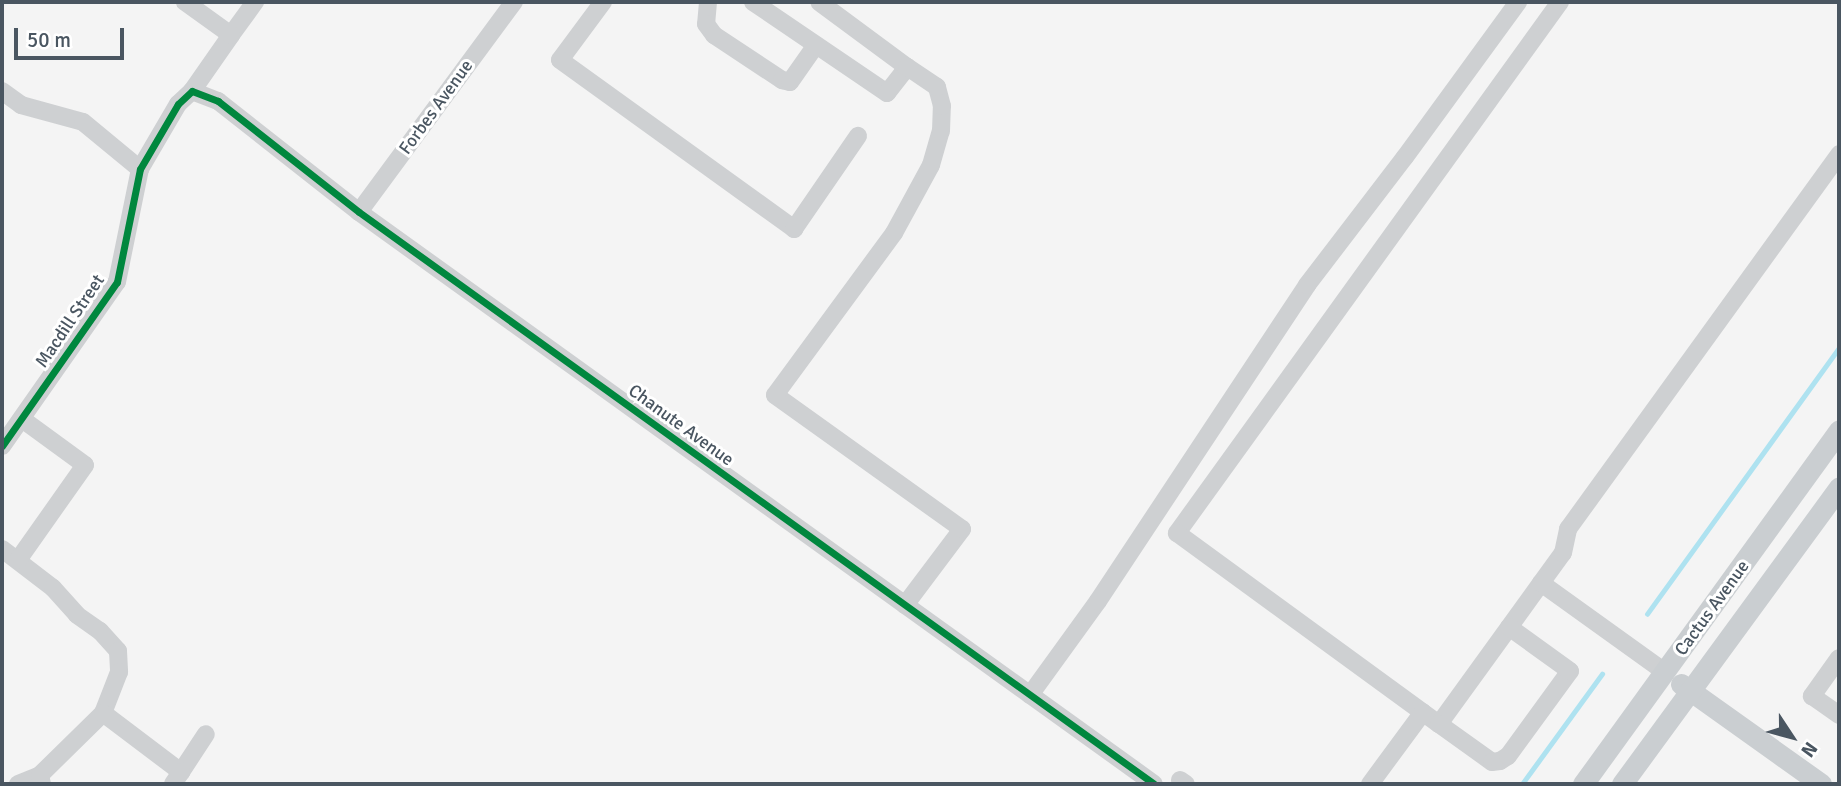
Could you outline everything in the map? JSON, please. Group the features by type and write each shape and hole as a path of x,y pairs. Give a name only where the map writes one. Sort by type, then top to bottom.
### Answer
{"main road":[{"name":"Cactus Avenue","path":"1583,784 1839,430"},
{"name":"Cactus Avenue","path":"1622,784 1839,487"},
{"path":"1665,672 1821,784"}],"street":[{"path":"185,2 231,34"},
{"name":"Macdill Street","path":"2,446 117,282 140,169 178,104 192,91 255,2"},
{"name":"Forbes Avenue","path":"359,212 514,2"},
{"path":"603,2 560,60 794,229 858,136"},
{"path":"708,2 706,24 714,34 782,80 790,82 816,46"},
{"path":"753,2 887,93 907,67"},
{"path":"820,2 937,87 942,106 941,131 931,165 894,233 775,395 962,529 905,605"},
{"path":"1030,695 1098,601 1307,285 1518,2"},
{"path":"1509,627 1570,671 1508,756 1492,762 1177,533 1560,2"},
{"path":"2,91 21,106 83,122 140,169"},
{"name":"Chanute Avenue","path":"192,91 218,100 359,212 1154,784"},
{"path":"1440,724 1563,552 1568,529 1839,154"},
{"path":"19,784 41,780 103,713 119,672 118,651 53,588 7,554 85,465 22,419"},
{"path":"1541,583 1665,672"},
{"path":"1839,658 1812,696 1839,715"},
{"path":"1370,784 1423,712"},
{"path":"103,713 177,778 206,734"}],"waterway":[{"path":"1647,614 1839,348"},
{"path":"1522,784 1602,674"}],"cycle path":[{"path":"2,446 117,282 140,169 178,104 192,91 218,101 359,212 1154,784"}]}
